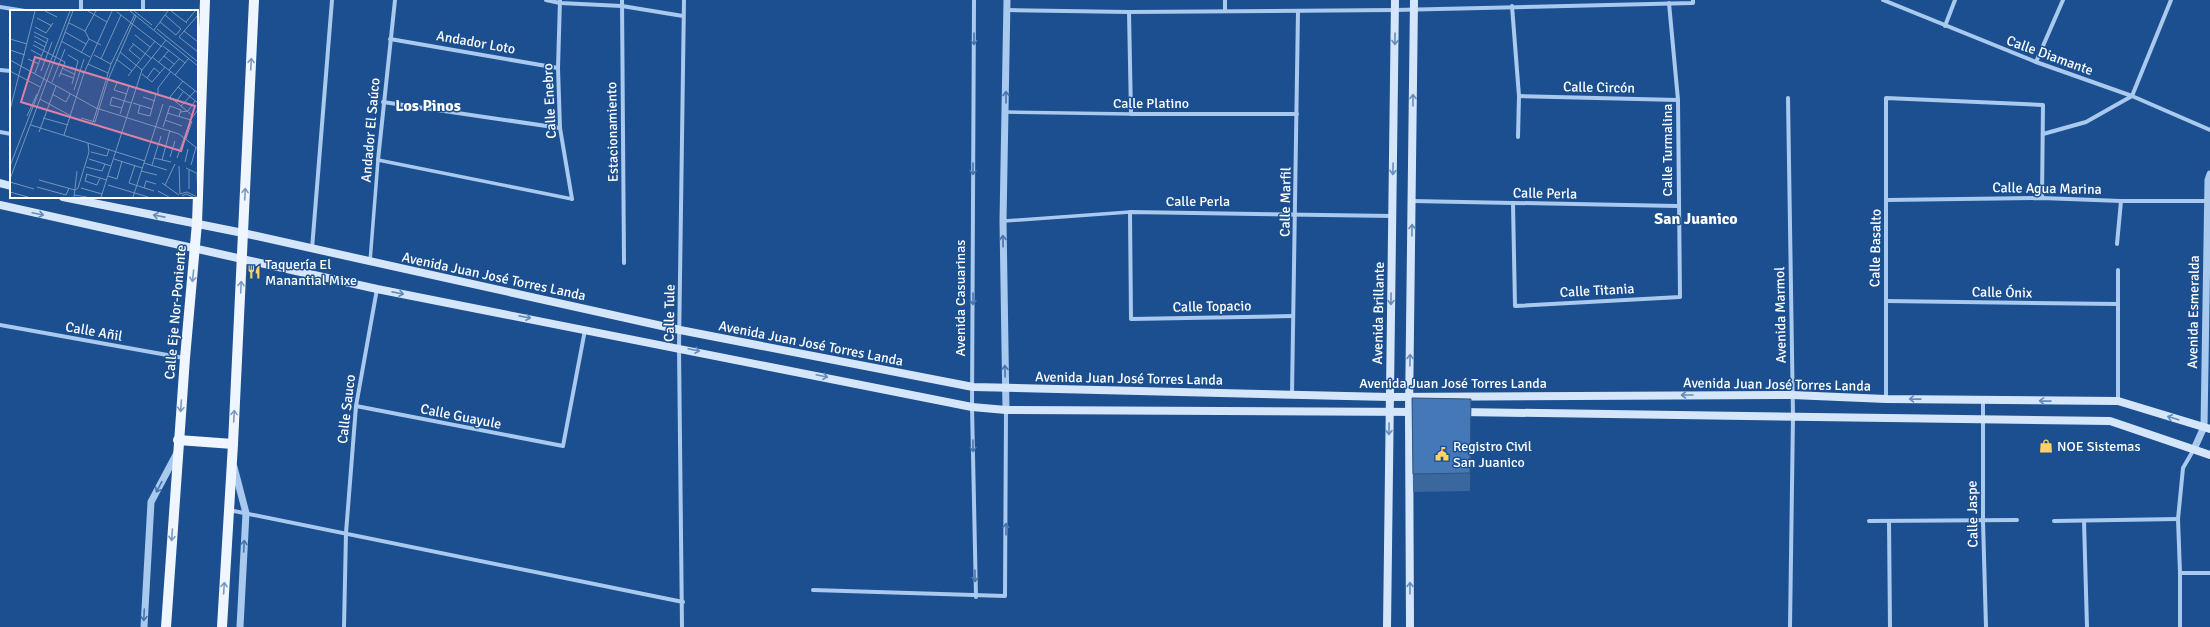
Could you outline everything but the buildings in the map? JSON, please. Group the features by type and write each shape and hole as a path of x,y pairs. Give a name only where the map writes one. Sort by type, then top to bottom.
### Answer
{"main road":[{"name":"Calle Eje Nor-Poniente","path":"198,195 205,0"},
{"path":"222,627 233,444 254,0"},
{"name":"Avenida Brillante","path":"1387,627 1395,0"},
{"path":"1410,627 1409,412 1414,0"},
{"path":"0,184 10,186"},
{"name":"Avenida Juan José Torres Landa","path":"71,198 197,223 370,263 680,330 973,387 1389,397 1792,395 1886,399 2118,401 2207,428"},
{"name":"Calle Eje Nor-Poniente","path":"166,627 177,452 184,358 196,248 198,198"},
{"name":"Avenida Juan José Torres Landa","path":"0,205 377,289 680,347 972,407 1006,410 1433,412"},
{"name":"Avenida Juan José Torres Landa","path":"1449,412 2110,421 2210,455"},
{"path":"178,440 233,444"}],"street":[{"path":"312,250 332,0"},
{"name":"Andador El Saúco","path":"370,263 383,102 395,0"},
{"path":"546,0 622,6 682,16"},
{"name":"Estacionamiento","path":"622,0 624,263"},
{"name":"Calle Tule","path":"682,627 680,330 682,16 684,0"},
{"name":"Avenida Casuarinas","path":"974,0 972,407 976,596"},
{"path":"813,590 1005,596 1006,410 1003,221 1007,0"},
{"path":"1225,0 1225,11"},
{"name":"Calle Diamante","path":"1883,0 2036,62 2132,96 2210,130"},
{"path":"1945,26 1955,0"},
{"path":"2036,62 2063,0"},
{"path":"2042,198 2043,134 2086,122 2132,96 2170,0"},
{"name":"Calle Enebro","path":"560,1 558,68 560,128 572,199"},
{"path":"1006,10 1129,12 1414,10 1512,6 1669,3 1693,1"},
{"name":"Calle Turmalina","path":"1669,3 1678,100 1680,297"},
{"path":"1512,6 1519,96 1518,137"},
{"path":"0,7 19,10"},
{"name":"Calle Marfil","path":"1292,394 1292,316 1296,213 1298,11"},
{"path":"1129,12 1131,114"},
{"name":"Andador Loto","path":"390,38 558,68"},
{"path":"0,70 10,71"},
{"name":"Calle Circón","path":"1519,96 1678,100"},
{"name":"Avenida Marmol","path":"1788,98 1793,416 1790,627"},
{"name":"Calle Basalto","path":"1886,399 1886,98 2043,105 2043,134"},
{"path":"383,102 560,128"},
{"name":"Calle Platino","path":"1006,112 1296,114"},
{"path":"0,132 10,134"},
{"path":"378,160 572,199"},
{"name":"Avenida Esmeralda","path":"2194,449 2207,428 2208,180 2210,174"},
{"name":"Calle Agua Marina","path":"1887,200 2042,198 2121,201 2208,201"},
{"name":"Calle Perla","path":"1412,201 1678,206"},
{"path":"2117,244 2121,201"},
{"name":"Calle Titania","path":"1513,204 1515,306 1680,297"},
{"name":"Calle Perla","path":"1003,221 1130,212 1296,213 1393,216"},
{"name":"Calle Topacio","path":"1130,212 1131,319 1292,316"},
{"path":"2118,270 2118,401"},
{"name":"Calle Sauco","path":"344,627 346,533 356,406 377,289"},
{"name":"Calle Ónix","path":"1886,301 2118,304"},
{"name":"Calle Añil","path":"0,325 184,358"},
{"name":"Calle Guayule","path":"356,406 563,446 585,329"},
{"name":"Calle Jaspe","path":"1983,400 1983,521 1986,627"},
{"path":"2180,627 2178,519 2183,468 2194,449"},
{"path":"144,627 151,502 177,452"},
{"path":"232,461 246,513 240,627"},
{"path":"229,510 683,602"},
{"path":"2054,521 2178,519"},
{"path":"1869,521 2017,520"},
{"path":"1890,521 1890,627"},
{"path":"2084,521 2087,627"},
{"path":"2180,573 2210,574"}],"place":[{"name":"Taquería El Manantial Mixe","path":"254,272"},
{"name":"NOE Sistemas","path":"2046,446"},
{"name":"Registro Civil San Juanico","path":"1442,454"}],"district":[{"name":"Los Pinos","path":"428,105"},
{"name":"San Juanico","path":"1696,218"}]}
